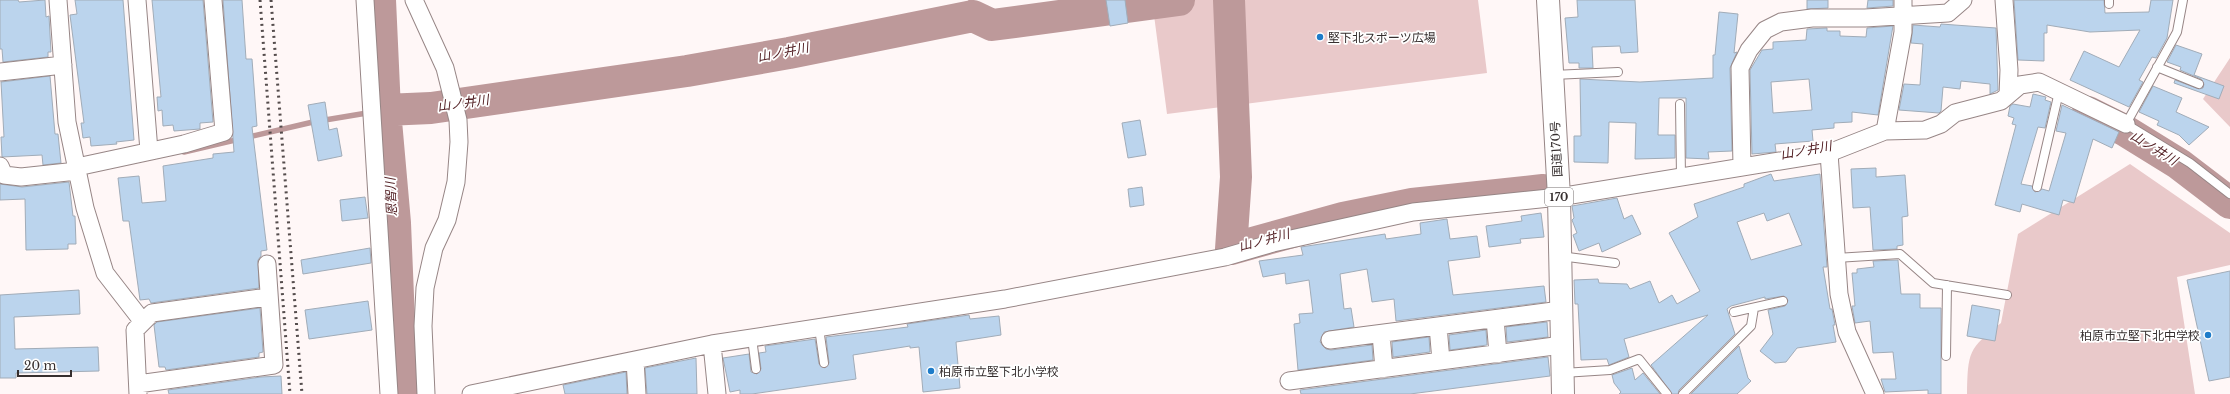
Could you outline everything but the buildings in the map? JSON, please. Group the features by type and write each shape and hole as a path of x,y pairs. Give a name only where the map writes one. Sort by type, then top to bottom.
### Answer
{"highway":[{"name":"国道170号","path":"1548,0 1559,197 1562,383"}],"street":[{"path":"58,0 68,122 85,208 105,273 142,322"},
{"path":"137,0 149,151"},
{"path":"0,166 4,174 21,177 77,169 184,144 224,132 213,0"},
{"path":"365,0 389,394"},
{"path":"414,0 445,68 458,120 459,142 456,182 447,220 434,248 425,288 424,341 426,394"},
{"path":"1742,167 1740,68 1748,50 1765,30 1781,22 1903,8 1948,13 1963,0"},
{"path":"2004,0 2009,70 2008,95"},
{"path":"1885,131 1903,32 1903,8"},
{"path":"0,72 63,66"},
{"path":"471,394 712,344 1005,299 1225,257 1273,243 1413,212 1559,197 1829,153 1885,131 1925,130 1941,124 1955,114 2001,101 2020,85 2039,82 2126,124"},
{"path":"1829,153 1839,294 1847,332 1875,394"},
{"path":"267,264 268,297 274,365 138,389 134,330 152,312 268,297"},
{"path":"1330,340 1561,310"},
{"path":"1495,319 1498,354"},
{"path":"1438,326 1442,361"},
{"path":"1381,334 1384,369"},
{"path":"712,344 717,394"},
{"path":"1289,381 1562,345"},
{"path":"635,360 638,394"}],"lane":[{"path":"2183,0 2177,32 2126,124 2190,163 2230,194"},
{"path":"2157,67 2199,84"},
{"path":"1552,75 1618,72"},
{"path":"2037,187 2059,92"},
{"path":"1680,104 1681,177"},
{"path":"1836,258 1900,254 1933,283 2007,295"},
{"path":"1560,256 1615,263"},
{"path":"1946,356 1947,285"},
{"path":"1734,312 1783,300"},
{"path":"1684,394 1751,326 1754,308"},
{"path":"819,328 824,363"},
{"path":"752,338 756,369"},
{"path":"1562,383 1610,370 1639,359 1667,394"}],"shaded area":[{"name":"堅下北スポーツ広場","path":"1152,0 1478,0 1487,73 1167,114"},
{"path":"2230,58 2230,127 2203,99"},
{"path":"2130,164 2230,233 2230,265 2177,277 2195,394 1967,394 1969,360 1972,352 1982,339 2001,323 2018,234"}],"waterway":[{"name":"恩智川","path":"380,0 385,110 395,223 402,394"},
{"path":"971,0 973,16"},
{"name":"山ノ井川","path":"385,110 431,108 687,71 789,53 973,16 992,25 1179,0"},
{"name":"山ノ井川","path":"1229,0 1236,177 1231,249 1343,218 1412,204 1543,190"},
{"path":"184,152 313,122 385,110"},
{"name":"山ノ井川","path":"2088,112 2124,130 2179,164 2230,203"}],"railway":[{"path":"260,0 290,394"},
{"path":"271,0 302,394"}],"place":[{"name":"堅下北スポーツ広場","path":"1320,37"},
{"name":"柏原市立堅下北中学校","path":"2208,335"},
{"name":"柏原市立堅下北小学校","path":"931,371"}]}
